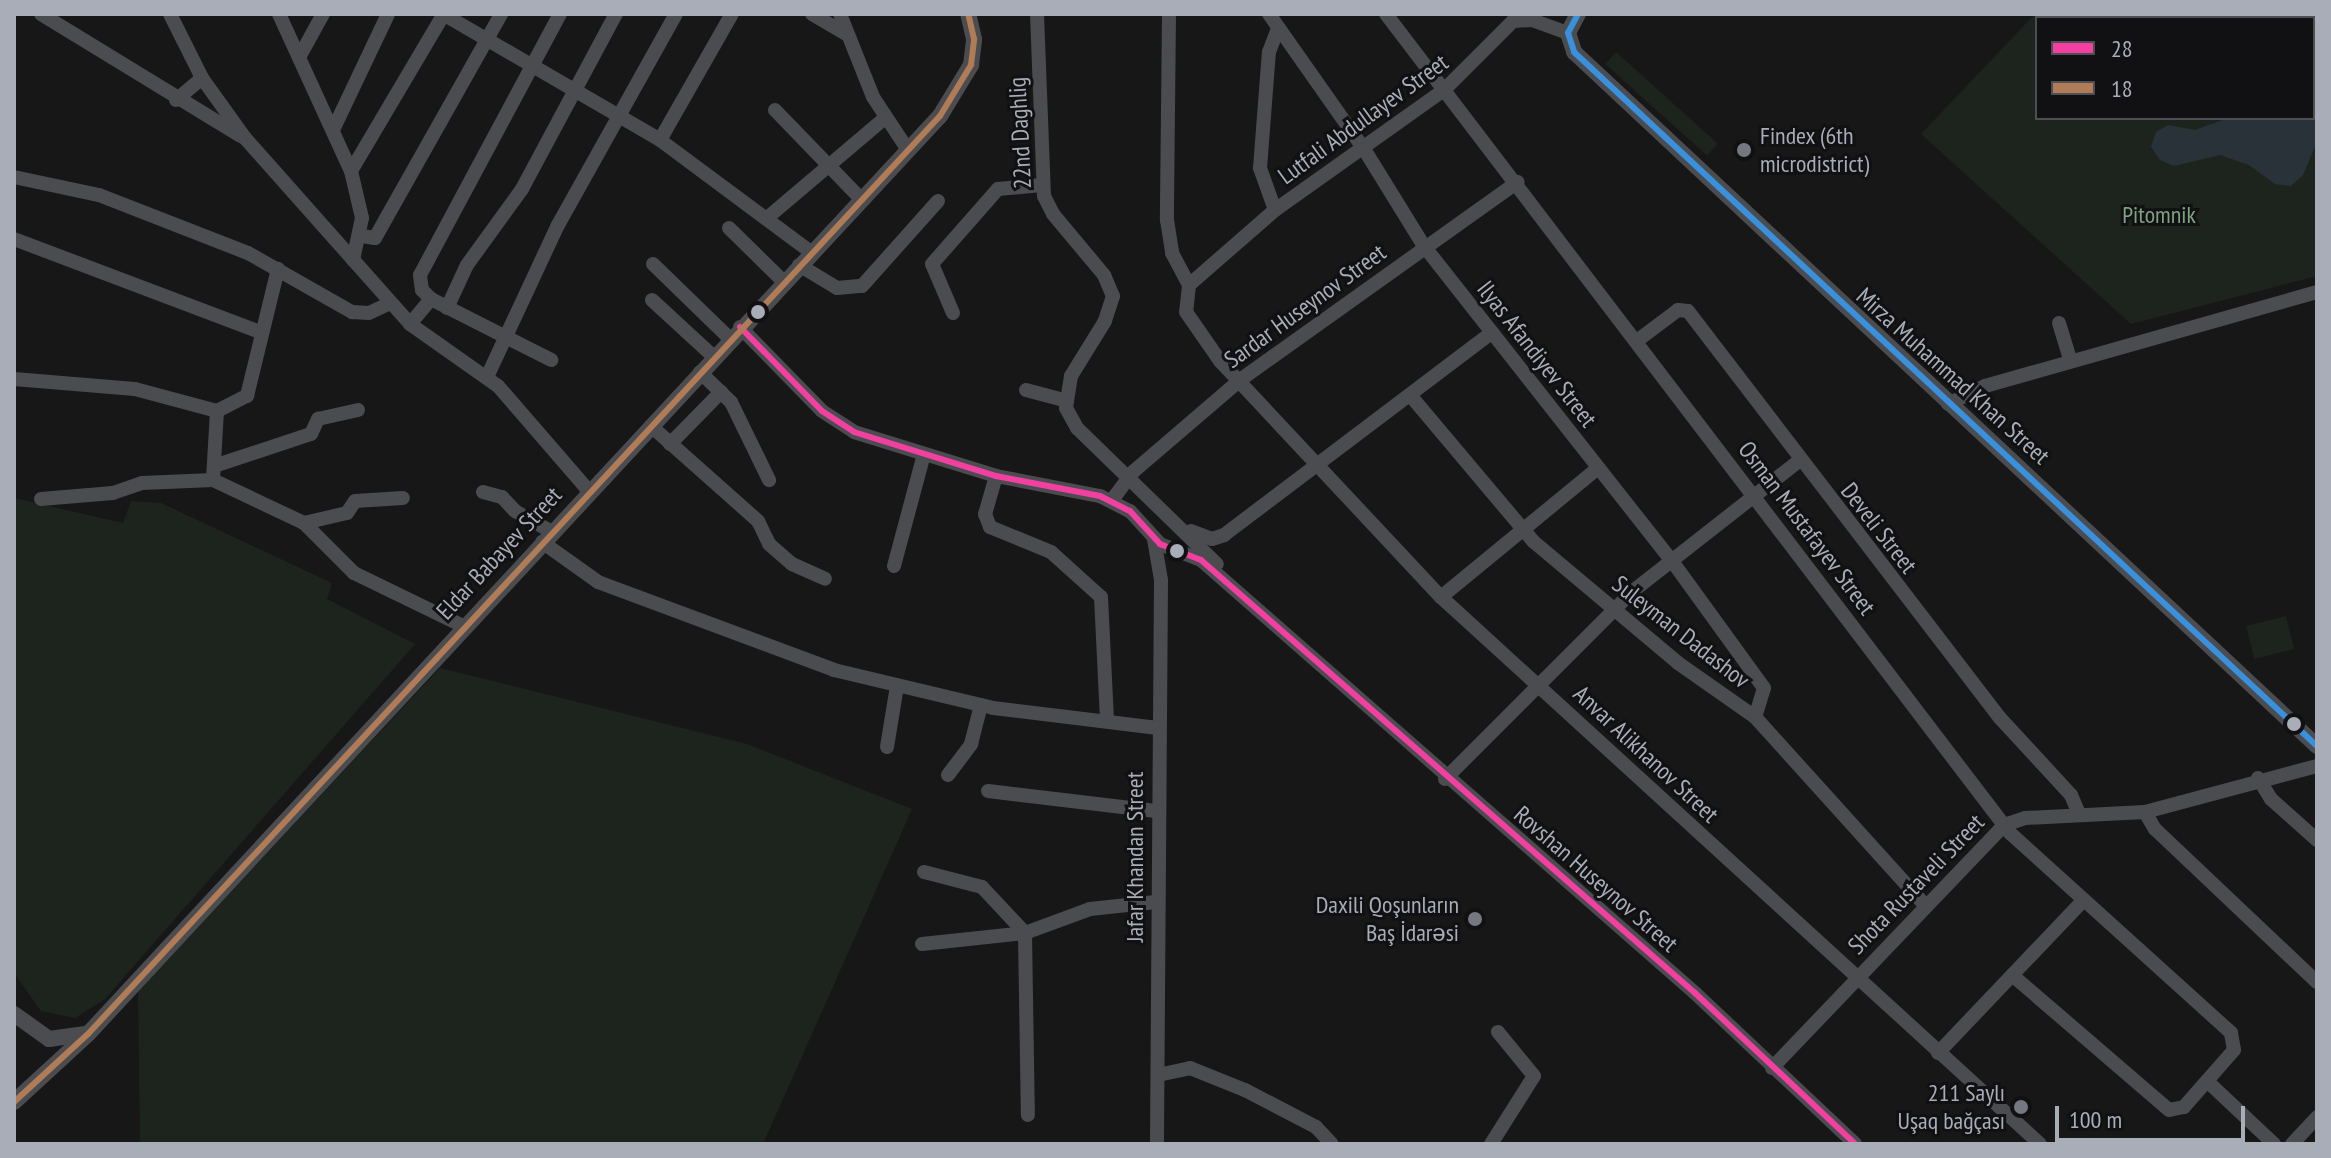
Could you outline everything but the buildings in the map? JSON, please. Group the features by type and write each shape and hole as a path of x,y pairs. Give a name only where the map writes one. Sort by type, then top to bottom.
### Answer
{"street":[{"path":"41,14 176,100 245,138"},
{"path":"170,14 202,78 245,138 410,324 487,377 589,491"},
{"path":"279,14 301,54 351,171 362,236 353,260"},
{"path":"301,54 323,14"},
{"path":"333,130 388,14"},
{"path":"351,171 444,14 660,140 811,252"},
{"path":"362,236 375,238 501,14"},
{"path":"551,360 431,299 422,290 420,275 560,14"},
{"path":"447,308 467,265 522,189 616,14"},
{"path":"487,377 501,337 617,113 676,14"},
{"path":"660,140 732,14"},
{"path":"812,14 848,35"},
{"path":"840,14 885,118 908,150"},
{"name":"Eldar Babayev Street","path":"14,1102 88,1034 783,281 908,150 966,78 974,39 968,14"},
{"name":"22nd Daghlig","path":"1037,14 1042,185 1053,214 1104,275 1113,296 1105,321 1071,376 1064,400"},
{"name":"Anvar Alikhanov Street","path":"1169,14 1167,220 1172,253 1189,285 1191,321 1240,380 1441,597 2040,1144"},
{"name":"Ilyas Afandiyev Street","path":"1269,14 1364,149 1424,246 1672,561 1764,688 1755,717"},
{"name":"Osman Mustafayev Street","path":"1386,14 1518,182 2004,825 2083,901 2231,1033 2234,1050 2207,1081"},
{"path":"1568,33 1578,14"},
{"name":"Lutfali Abdullayev Street","path":"1189,285 1275,210 1444,90 1505,28 1522,16 1568,33"},
{"path":"1275,210 1260,168 1269,52 1278,28"},
{"name":"Mirza Muhammad Khan Street","path":"1568,33 1571,47 1585,63 1948,404 2176,609 2317,746"},
{"path":"176,100 202,78"},
{"path":"775,110 861,199"},
{"path":"767,218 885,118"},
{"path":"14,177 99,195 278,269 352,312 369,313 390,303"},
{"name":"Sardar Huseynov Street","path":"1106,498 1240,380 1424,246 1518,182"},
{"path":"953,313 932,264 998,189 1042,185"},
{"path":"799,265 837,288 862,286 938,201"},
{"path":"729,228 783,281"},
{"path":"14,239 260,332"},
{"path":"653,264 838,424 996,476 1106,498 1137,517 1154,539 1177,549 1235,585"},
{"path":"14,379 135,389 217,411 247,396 260,332 278,269"},
{"path":"1948,404 1963,393 2070,360 2317,292"},
{"path":"410,324 431,299"},
{"path":"652,300 714,357"},
{"name":"Develi Street","path":"1638,340 1678,310 1688,311 1799,461 2000,718 2071,795 2079,814"},
{"path":"2059,323 2070,360"},
{"path":"1180,524 1198,535 1218,538 1320,466 1492,332"},
{"path":"700,372 731,402 769,480"},
{"path":"1026,390 1064,400 1077,428 1180,524 1235,585"},
{"path":"670,444 721,392"},
{"name":"Suleyman Dadashov","path":"1410,395 1523,531 1678,663 1755,717 1925,905"},
{"path":"217,465 311,434 318,419 358,410"},
{"path":"213,480 217,465 217,411"},
{"path":"651,426 758,521 769,544 792,564 825,579"},
{"path":"894,566 924,454"},
{"path":"1445,779 1614,608 1799,461"},
{"path":"1441,597 1598,468"},
{"path":"996,476 985,514 990,527 1047,549 1101,597 1107,721"},
{"path":"41,499 113,493 142,483 213,480 304,523 354,573 465,627"},
{"path":"483,492 502,497 590,578 816,664 981,705 1158,728"},
{"path":"304,523 347,513 355,501 403,498"},
{"path":"1161,569 1185,537 1180,524"},
{"name":"Jafar Khandan Street","path":"1154,539 1161,569 1156,811 1157,1144"},
{"name":"Rovshan Huseynov Street","path":"1235,585 1445,779 1695,993 1855,1144"},
{"path":"887,747 897,686"},
{"path":"948,775 971,744 981,705"},
{"name":"Shota Rustaveli Street","path":"1772,1068 2004,825 2079,814 2145,812 2258,778 2317,766"},
{"path":"2258,778 2271,799 2317,840"},
{"path":"988,791 1156,811"},
{"path":"2145,812 2155,829 2317,982"},
{"path":"924,872 982,887 1025,933 1028,1115"},
{"path":"1938,1053 2083,901"},
{"path":"922,944 1025,933 1090,909 1156,902"},
{"path":"2012,975 2169,1110 2184,1107 2207,1081 2274,1144"},
{"path":"14,1014 49,1039 88,1034"},
{"path":"1491,1144 1534,1076 1498,1032"},
{"path":"1158,1075 1190,1068 1245,1090 1316,1127 1332,1144"},
{"path":"2292,1144 2317,1117"}],"green space":[{"name":"Pitomnik","path":"2035,14 2317,14 2317,276 2131,324 1921,134"},
{"path":"1616,52 1718,144 1707,156 1605,64"},
{"path":"14,498 123,523 131,501 161,503 332,583 327,599 415,644 105,999 75,1018 41,1011 14,973"},
{"path":"2286,616 2294,649 2254,659 2246,626"},
{"path":"440,668 747,744 912,809 763,1144 140,1144 138,991"}],"shaded area":[{"path":"2317,97 2317,142 2303,175 2291,186 2275,184 2249,165 2220,155 2174,166 2160,160 2151,147 2156,132 2168,125 2195,130 2222,120 2315,120"}],"transit line":[{"name":"18","path":"14,1102 88,1034 940,116 971,65 974,39 968,14"},
{"path":"1578,14 1568,33 1574,52 2317,746"},
{"name":"28","path":"740,327 822,411 854,432 996,476 1100,496 1130,511 1160,544 1201,560 1695,993 1855,1144"}],"place":[{"name":"Findex (6th microdistrict)","path":"1744,150"},
{"name":"Daxili Qoşunların Baş İdarəsi","path":"1475,919"},
{"name":"211 Saylı Uşaq bağçası","path":"2021,1107"}]}
